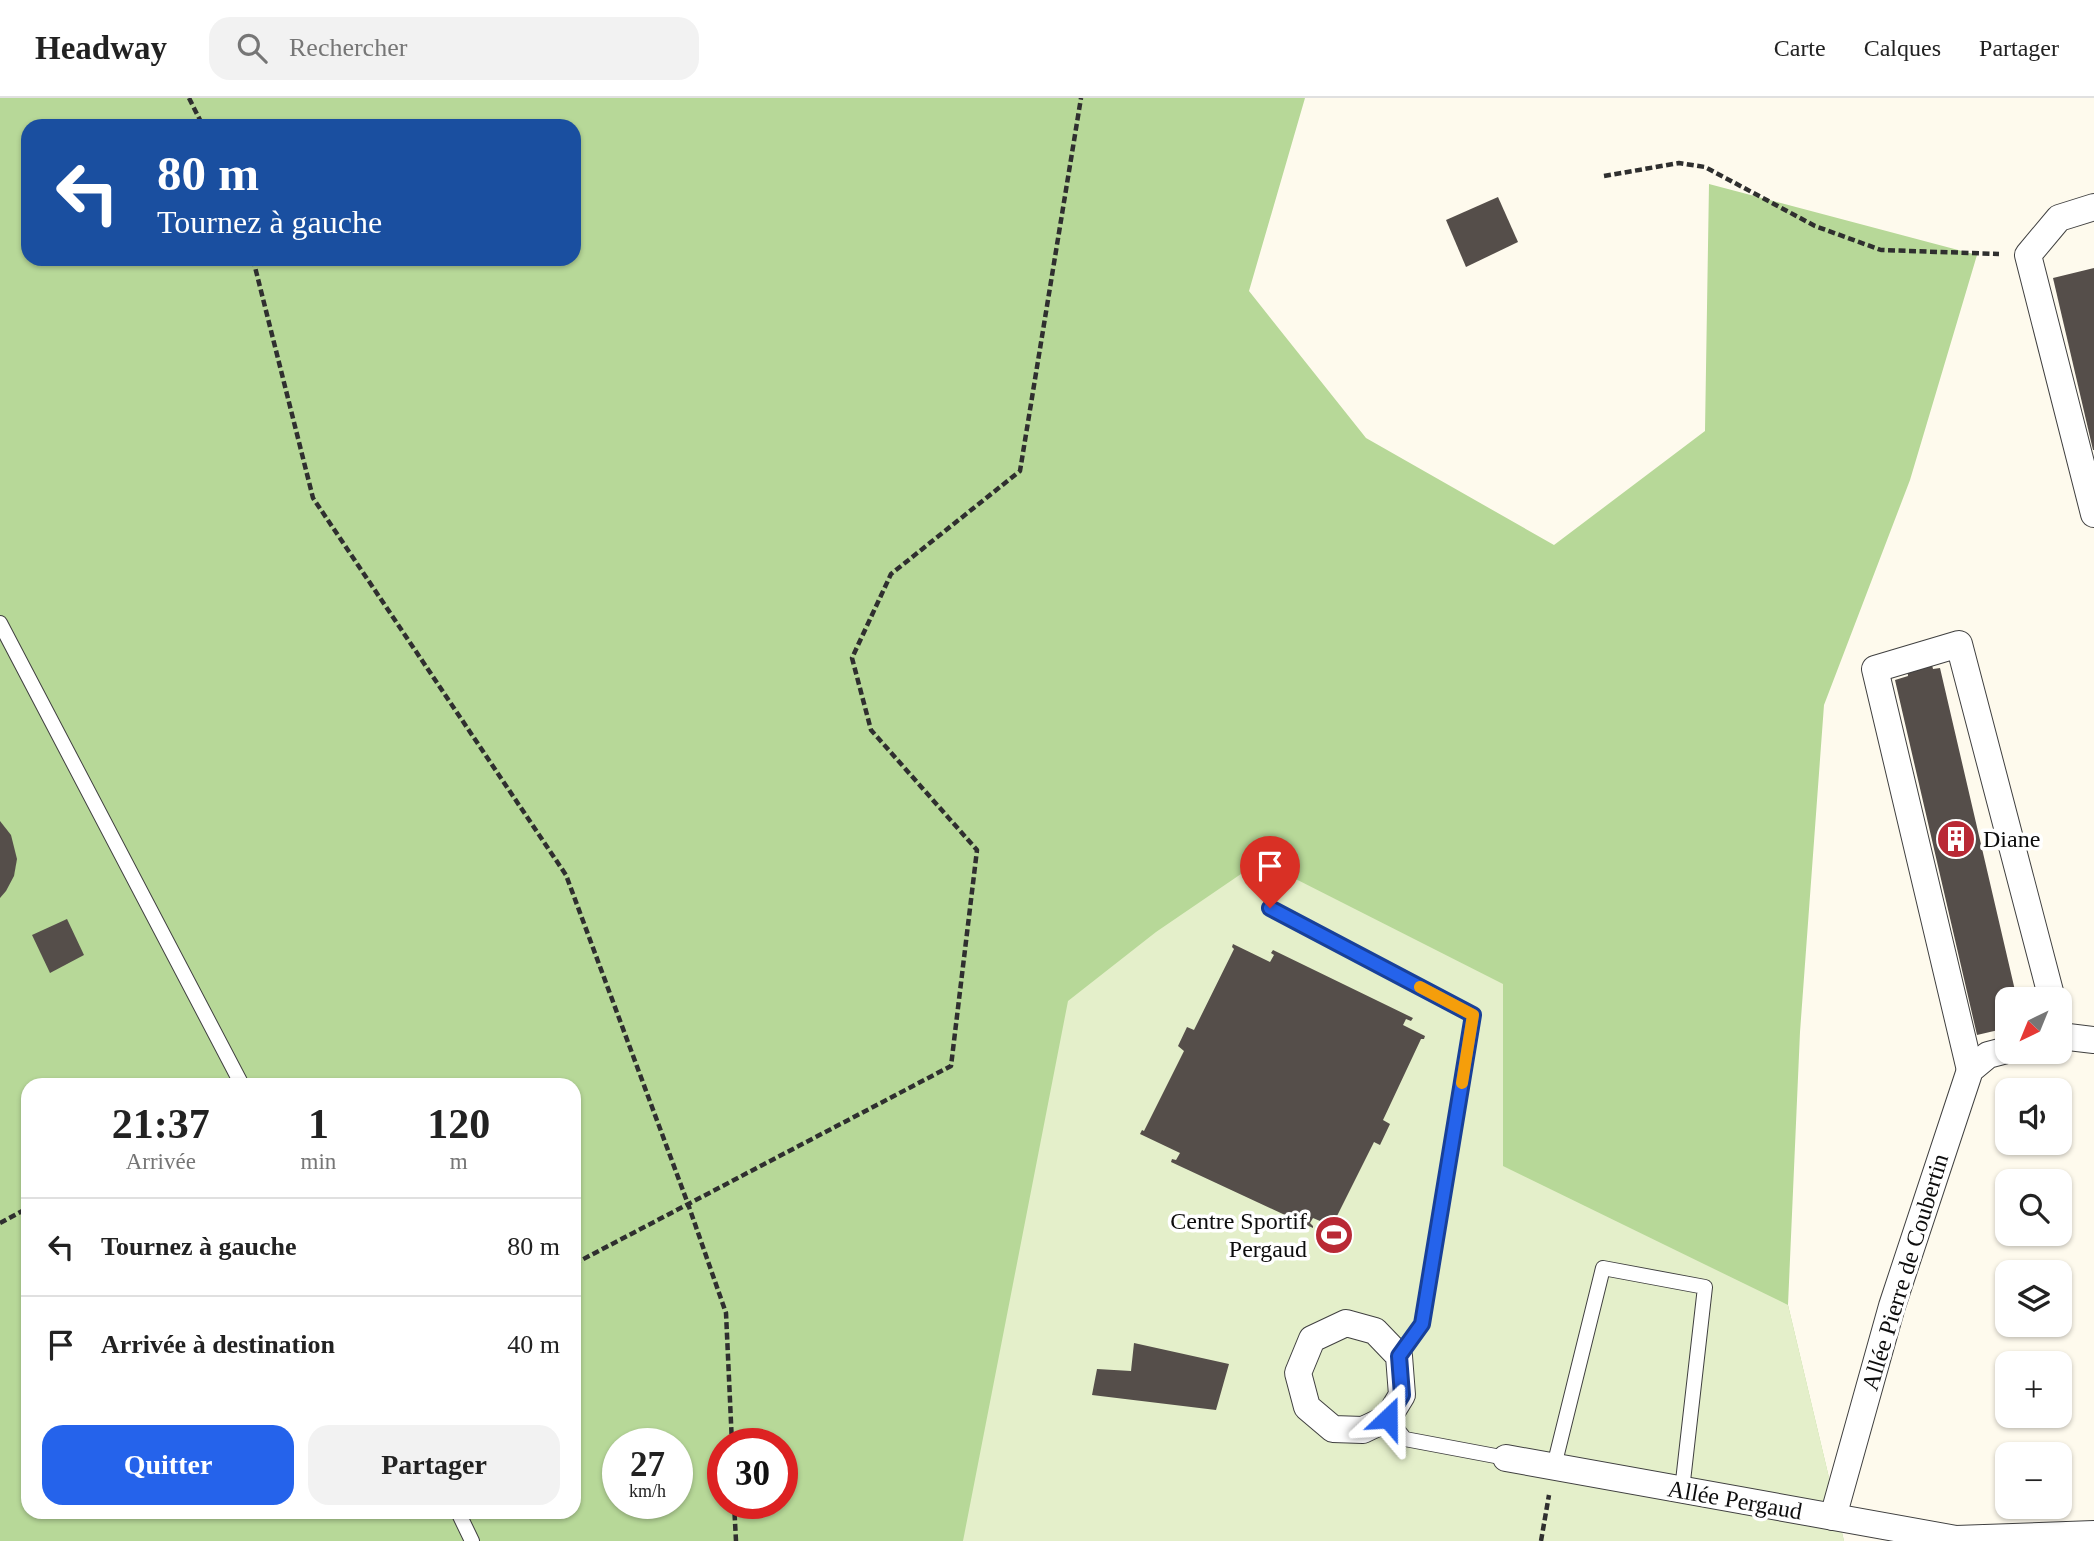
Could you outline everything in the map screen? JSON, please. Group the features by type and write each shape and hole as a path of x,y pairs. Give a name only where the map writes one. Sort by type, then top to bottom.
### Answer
{"street":[{"path":"2094,207 2059,218 2028,256 2094,514"},
{"path":"1995,1053 1988,1055 1970,1070 1875,669 1959,643 2049,987"},
{"path":"2072,1036 2094,1040"},
{"name":"Allée Pierre de Coubertin","path":"1833,1517 1892,1306 1970,1070"},
{"path":"1346,1323 1376,1331 1399,1356 1402,1395 1388,1418 1363,1430 1333,1429 1307,1407 1298,1373 1312,1339 1346,1323"},
{"name":"Allée Pergaud","path":"1506,1458 1956,1539 2094,1534"}],"lane":[{"path":"0,623 238,1078"},
{"path":"1270,908 1473,1015 1422,1324 1399,1356"},
{"path":"1554,1466 1604,1268 1705,1287 1682,1490"},
{"name":"Allée Pergaud","path":"1388,1418 1405,1439 1506,1458"},
{"path":"461,1519 472,1541"}],"path":[{"path":"189,98 200,119"},
{"path":"581,1260 951,1066 977,850 871,730 852,657 891,574 1020,471 1081,98"},
{"path":"1604,176 1679,163 1705,167 1815,226 1881,250 2028,256"},
{"path":"255,266 313,498 566,875 726,1313 731,1428"},
{"path":"0,1223 21,1212"},
{"path":"1541,1541 1554,1466"},
{"path":"735,1519 736,1541"}],"green space":[{"path":"0,98 1305,98 1249,291 1366,438 1554,545 1705,431 1709,184 1977,255 1910,480 1824,705 1800,1032 1788,1305 1844,1541 0,1541"},
{"name":"Centre Sportif Pergaud","path":"1260,861 1503,984 1503,1166 1788,1305 1844,1541 963,1541 1068,1001 1156,932"}],"building":[{"path":"1498,197 1518,242 1466,267 1446,220"},
{"path":"2094,268 2094,450 2093,450 2053,278"},
{"name":"Diane","path":"1931,661 1933,669 1940,668 2014,987 1995,987 1995,1031 1977,1035 1895,680 1908,676 1907,667"},
{"path":"0,821 11,835 17,859 14,876 0,898"},
{"path":"67,919 84,955 50,973 32,935"},
{"path":"1233,944 1270,962 1274,955 1271,953 1273,950 1413,1018 1411,1021 1406,1019 1403,1025 1425,1036 1421,1039 1383,1120 1390,1124 1380,1145 1374,1142 1334,1222 1337,1224 1334,1227 1313,1218 1310,1223 1313,1228 1171,1162 1172,1159 1176,1160 1180,1153 1140,1134 1144,1131 1184,1051 1178,1046 1187,1027 1194,1030 1234,949"},
{"path":"1134,1343 1229,1364 1216,1410 1092,1395 1097,1369 1131,1371"}],"slow traffic":[{"path":"1420,987 1473,1015 1462,1083"}],"place":[{"name":"Diane","path":"1956,839"},
{"name":"Centre Sportif Pergaud","path":"1334,1235"}],"route":[{"path":"1270,908 1473,1015 1422,1324 1399,1356 1402,1395 1388,1418"}]}
